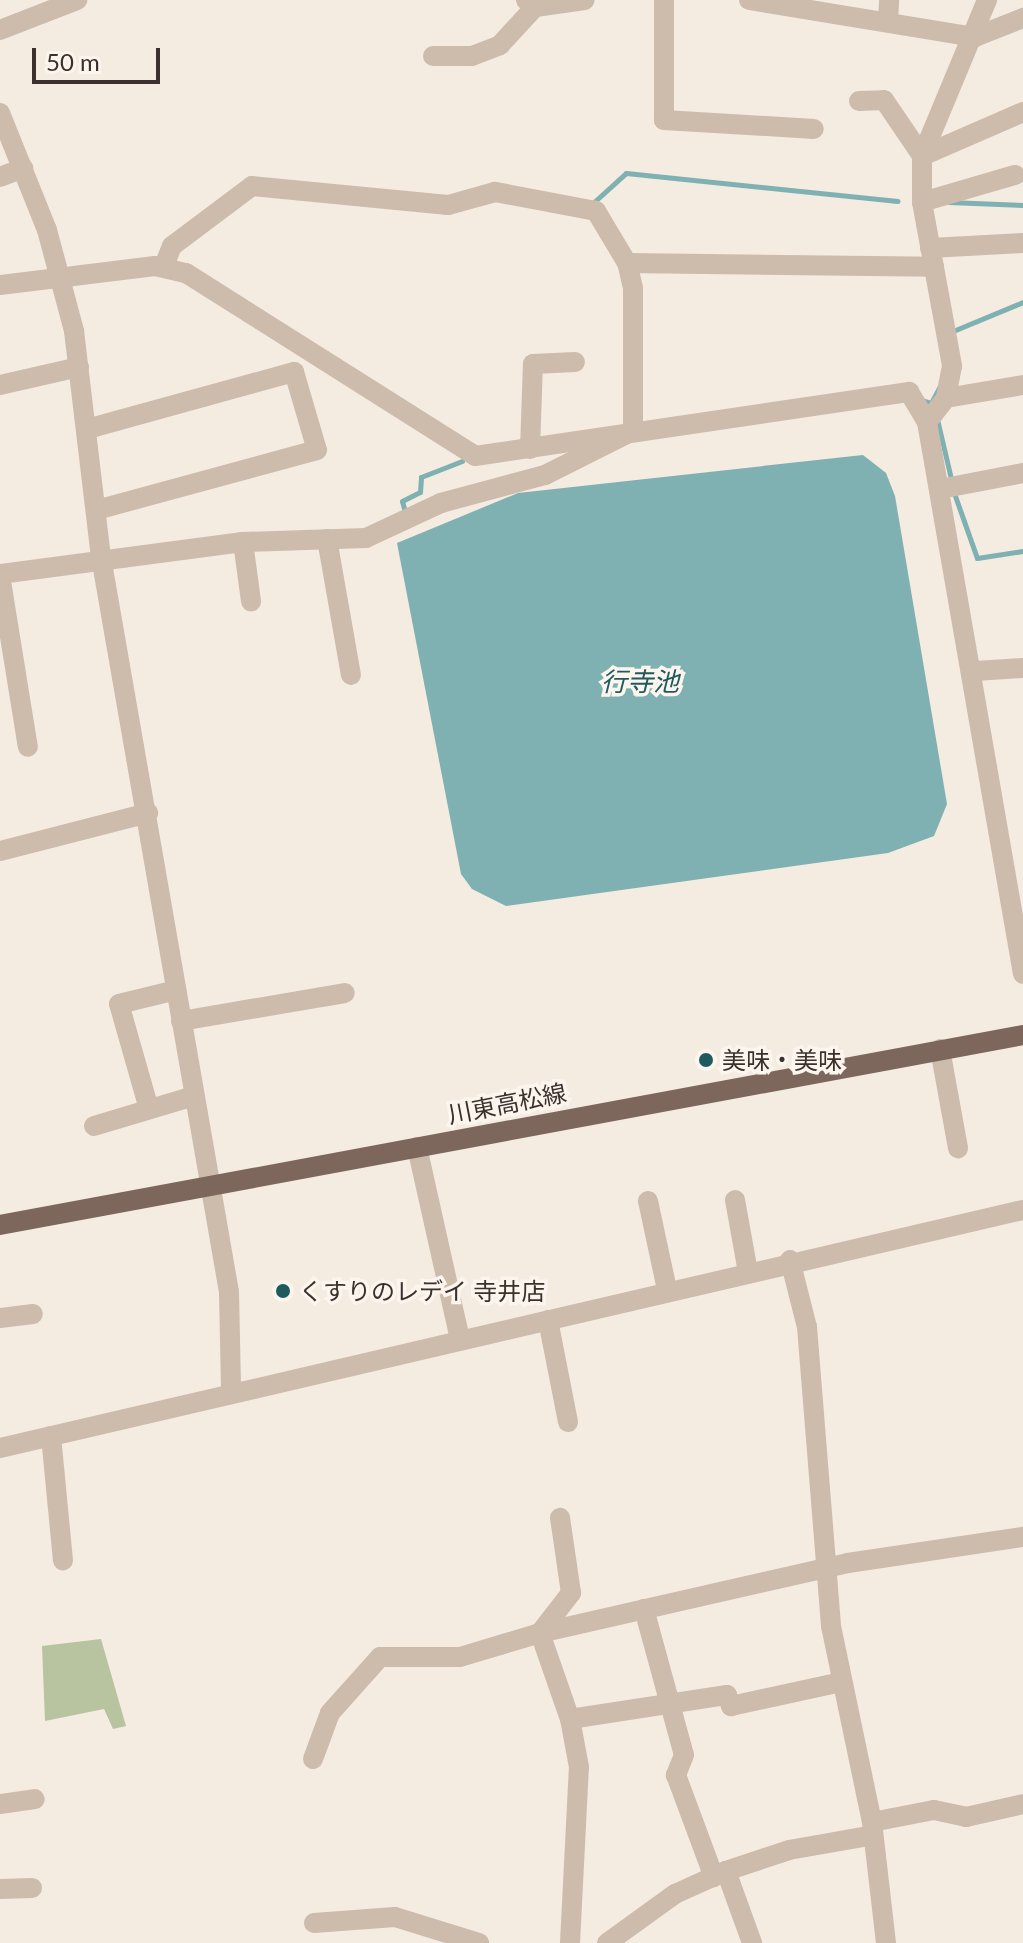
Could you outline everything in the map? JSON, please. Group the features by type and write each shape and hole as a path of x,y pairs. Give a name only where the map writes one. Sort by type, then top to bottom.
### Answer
{"main road":[{"name":"川東高松線","path":"0,1225 1023,1035"}],"street":[{"path":"433,56 472,56 500,45 530,4 585,0"},
{"path":"664,0 664,120 767,132 814,129"},
{"path":"749,0 975,37 1023,18"},
{"path":"888,22 889,0"},
{"path":"987,0 975,37 922,156 922,202 952,366 935,411 975,671 1013,874 1023,974"},
{"path":"0,30 64,2"},
{"path":"859,101 884,100 922,156"},
{"path":"922,156 1023,112"},
{"path":"0,113 63,280 79,367 101,557 229,1292 231,1391"},
{"path":"0,177 23,168"},
{"path":"922,202 1015,175"},
{"path":"164,266 172,246 252,186 448,205 495,192 596,211 627,263 633,431"},
{"path":"627,263 932,257 1023,243"},
{"path":"0,285 164,266 186,273 475,456 909,392 935,411"},
{"path":"530,449 533,364 575,362"},
{"path":"0,385 79,367"},
{"path":"87,429 294,372 317,450 96,510"},
{"path":"935,411 1023,385"},
{"path":"28,747 0,574 101,557 243,542 366,538 441,503 545,475 633,431"},
{"path":"948,488 1023,473"},
{"path":"327,539 351,675"},
{"path":"243,542 251,601"},
{"path":"975,671 1023,668"},
{"path":"0,851 148,813"},
{"path":"149,1109 119,1004 176,990"},
{"path":"181,1021 345,993"},
{"path":"940,1049 958,1148"},
{"path":"94,1126 194,1096"},
{"path":"417,1147 460,1339"},
{"path":"735,1200 748,1272"},
{"path":"648,1201 667,1290"},
{"path":"0,1448 790,1260 1023,1210"},
{"path":"790,1260 807,1327 825,1570 841,1682 870,1829 886,1943"},
{"path":"1,1326 33,1314"},
{"path":"548,1320 568,1422"},
{"path":"51,1436 63,1560"},
{"path":"540,1633 571,1593 560,1518"},
{"path":"313,1759 330,1713 380,1657 460,1657 540,1633 825,1570 1023,1537"},
{"path":"644,1609 673,1703 684,1755 676,1775 752,1943"},
{"path":"540,1633 570,1719 579,1767 570,1943"},
{"path":"570,1719 727,1695 731,1706 841,1682"},
{"path":"0,1804 35,1799"},
{"path":"607,1943 675,1894 720,1874 789,1850 934,1810 966,1817 1023,1804"},
{"path":"0,1889 32,1888"},
{"path":"314,1923 395,1917 479,1943"}],"green space":[{"path":"101,1639 126,1726 113,1729 104,1709 45,1721 42,1646"}],"water":[{"name":"行寺池","path":"863,455 886,473 895,496 947,804 934,836 888,853 506,906 472,889 461,874 397,543 518,493"}],"waterway":[{"path":"594,202 626,173 898,201"},
{"path":"949,202 1023,205"},
{"path":"953,331 1023,302"},
{"path":"921,400 931,403 940,386"},
{"path":"937,419 952,483"},
{"path":"405,512 402,501 420,492 421,477 462,461"},
{"path":"954,493 977,558 1023,551"}],"place":[{"name":"美味・美味","path":"706,1060"},
{"name":"くすりのレデイ 寺井店","path":"283,1291"}]}
